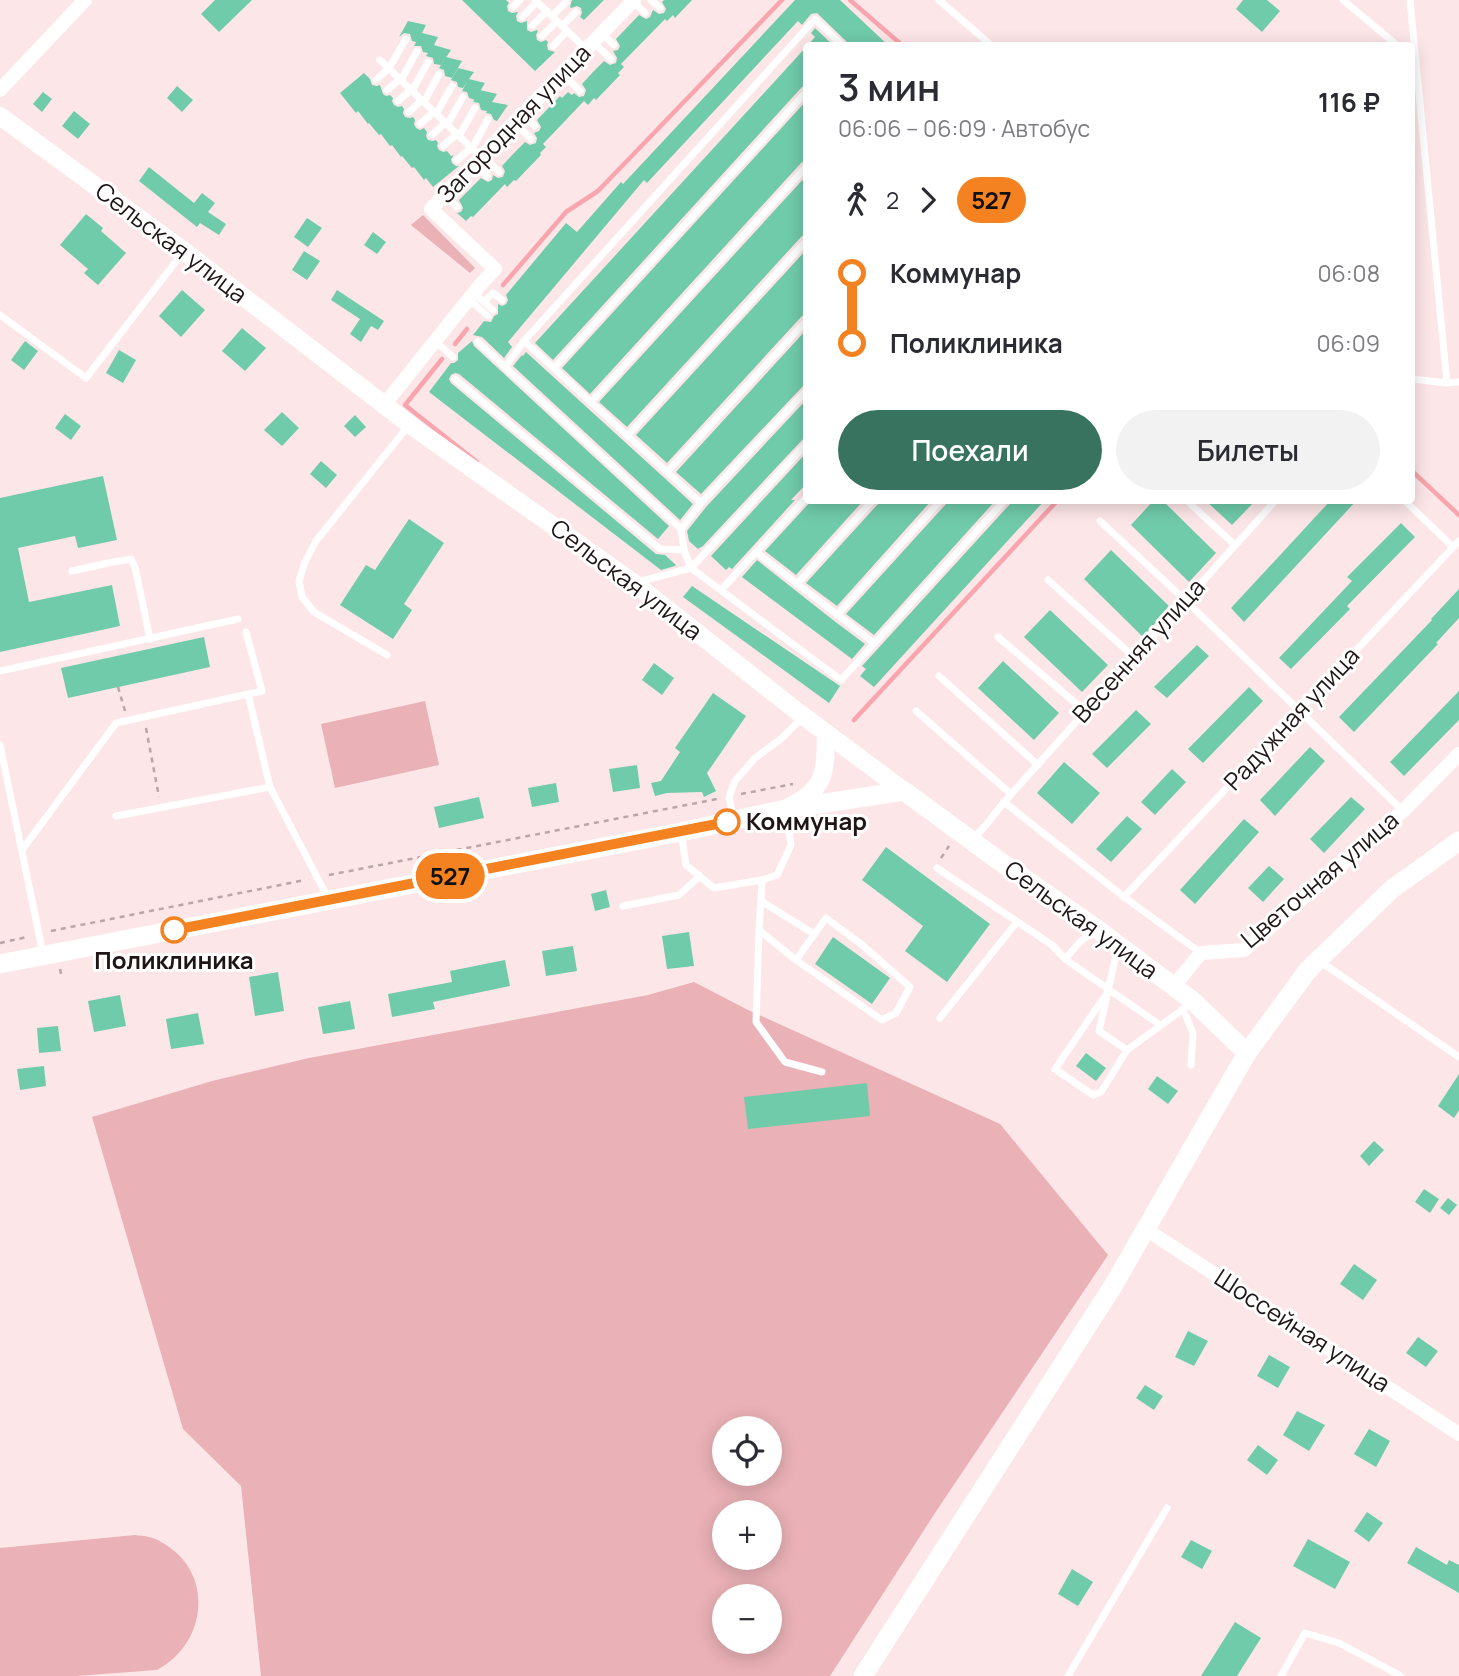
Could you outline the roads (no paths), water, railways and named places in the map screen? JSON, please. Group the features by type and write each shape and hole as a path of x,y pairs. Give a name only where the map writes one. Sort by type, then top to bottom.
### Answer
{"main road":[{"path":"0,964 681,832 786,809 904,790"},
{"name":"Сельская улица","path":"904,790 1097,929 1173,988 1188,1005 1247,1052"},
{"path":"863,1676 1113,1286 1247,1052 1318,960 1392,889 1459,841"}],"street":[{"path":"0,90 85,0"},
{"name":"Загородная улица","path":"384,405 435,341 475,298 495,269 431,209 476,155 519,119 634,1"},
{"name":"Сельская улица","path":"0,116 184,251 384,405 634,583 826,733 904,790"},
{"path":"786,809 804,800 817,788 824,773 826,733"},
{"name":"Цветочная улица","path":"1201,953 1244,950 1403,811 1459,754"},
{"path":"1173,988 1201,953"},
{"name":"Шоссейная улица","path":"1144,1228 1459,1434"}],"lane":[{"path":"513,7 520,0"},
{"path":"549,0 553,46"},
{"path":"651,0 660,8"},
{"path":"939,0 987,42"},
{"path":"1343,0 1393,42"},
{"path":"1410,0 1413,42"},
{"path":"634,1 645,13"},
{"path":"532,26 566,2"},
{"path":"522,17 576,12"},
{"path":"542,36 550,14"},
{"path":"550,14 594,42 611,59"},
{"path":"505,367 524,341 816,19 839,42"},
{"path":"376,80 389,68 406,39"},
{"path":"594,42 614,45"},
{"path":"387,90 400,79 417,51"},
{"path":"380,60 476,155 499,172"},
{"path":"398,101 412,90 428,62"},
{"path":"1415,69 1447,383"},
{"path":"409,112 423,101 439,74"},
{"path":"563,74 580,91"},
{"path":"420,124 435,113 452,86"},
{"path":"554,368 803,96"},
{"path":"432,135 446,124 463,97"},
{"path":"443,146 458,135 475,108"},
{"path":"519,119 535,126"},
{"path":"519,119 531,139"},
{"path":"487,176 476,155 488,120"},
{"path":"457,160 476,155"},
{"path":"592,402 803,170"},
{"path":"444,195 457,207"},
{"path":"628,435 803,244"},
{"path":"0,315 86,377 184,251"},
{"path":"475,298 493,293 502,300"},
{"path":"475,298 490,313 475,298"},
{"path":"667,472 803,324"},
{"path":"435,341 453,357"},
{"path":"524,341 701,503"},
{"path":"478,342 681,529 684,550 691,568 841,680 1001,504"},
{"path":"455,379 660,549 684,550"},
{"path":"1415,379 1459,382"},
{"path":"681,529 701,503 803,394"},
{"path":"387,655 314,612 302,597 299,581 304,562 316,541 410,424"},
{"path":"634,583 691,568 803,447"},
{"path":"721,590 803,501"},
{"path":"797,584 869,504"},
{"path":"837,615 937,504"},
{"path":"1190,504 1236,545"},
{"name":"Весенняя улица","path":"972,840 1003,802 1272,504"},
{"path":"1409,504 1456,544"},
{"path":"1100,521 1403,811"},
{"name":"Радужная улица","path":"1124,897 1456,544"},
{"path":"756,552 874,643"},
{"path":"72,571 131,559 150,639"},
{"path":"1048,580 1134,657"},
{"path":"0,671 238,618"},
{"path":"22,850 116,723 262,691 246,632"},
{"path":"998,637 1085,711"},
{"path":"939,676 1038,765"},
{"path":"248,694 270,787 329,900"},
{"path":"916,710 1011,794"},
{"path":"734,820 729,797 735,781 755,758 782,738 804,716"},
{"path":"0,745 39,933 50,954"},
{"path":"116,816 270,787"},
{"path":"1003,802 1124,897 1201,953"},
{"path":"681,832 686,865 714,888 762,880 777,875 791,845 786,809"},
{"path":"936,866 1052,945 1065,960 1160,1026"},
{"path":"623,906 679,895 700,876"},
{"path":"762,880 756,1022 785,1062 822,1072"},
{"path":"761,901 814,934"},
{"path":"759,930 796,960 882,1020 896,1013 910,986 826,918 796,960"},
{"path":"940,1018 1017,922"},
{"path":"1065,960 1079,943 1097,929"},
{"path":"1118,946 1099,1031 1127,1050"},
{"path":"1318,960 1459,1057"},
{"path":"1108,991 1055,1069 1093,1095 1101,1092 1127,1050 1188,1005 1193,1033 1191,1065"},
{"path":"1068,1676 1167,1508"},
{"path":"1280,1676 1306,1633 1339,1643 1401,1676"}],"waterway":[{"path":"503,285 566,212 598,191 782,0"},
{"path":"850,0 898,42"},
{"path":"455,344 467,329"},
{"path":"442,359 405,405 477,462"},
{"path":"1415,474 1459,515"},
{"path":"854,720 1054,504"}],"place":[{"name":"Коммунар","path":"727,822"},
{"name":"Поликлиника","path":"174,930"}]}
